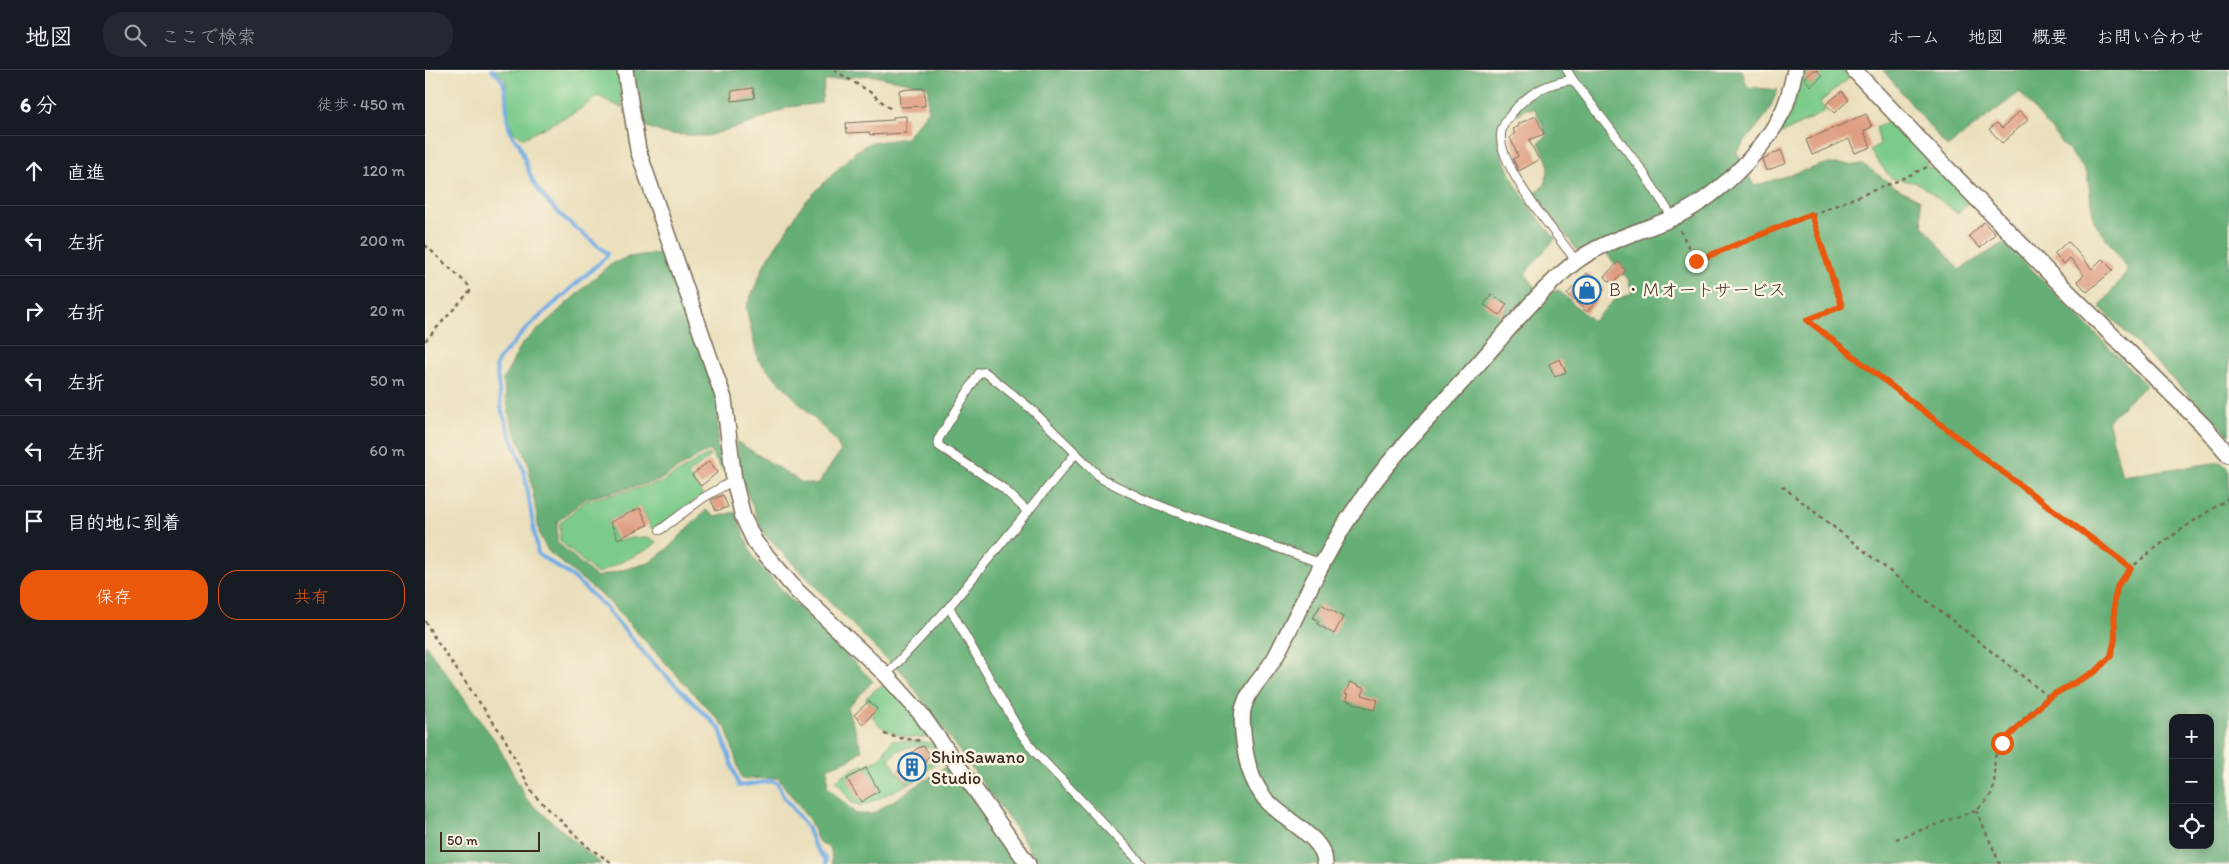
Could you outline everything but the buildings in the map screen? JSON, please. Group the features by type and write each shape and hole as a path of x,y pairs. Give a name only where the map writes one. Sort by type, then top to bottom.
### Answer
{"street":[{"path":"625,70 638,150 724,399 734,480 743,517 755,542 796,590 886,675 921,714 1028,864"},
{"path":"1325,864 1325,856 1316,842 1281,815 1263,798 1252,778 1245,750 1242,713 1246,700 1272,664 1323,564 1359,502 1539,295 1576,261 1611,242 1673,218 1704,199 1740,170 1764,141 1783,110 1795,70"},
{"path":"1854,70 1940,161 2202,424 2229,455"}],"lane":[{"path":"1567,70 1641,169 1673,218"},
{"path":"1573,80 1557,82 1526,98 1505,123 1501,134 1503,147 1515,177 1576,261"},
{"path":"1028,512 1003,488 939,446 938,440 979,373 985,372 1030,408 1102,479 1143,499 1323,564"},
{"path":"886,675 949,607 1076,452"},
{"path":"660,530 703,498 734,480"},
{"path":"949,607 1020,732 1035,752 1142,864"}],"path":[{"path":"834,70 870,92 892,110"},
{"path":"1673,218 1696,261 1897,181 1940,161"},
{"path":"1811,214 1842,306 1807,320 1980,455 2131,568"},
{"path":"425,244 468,285 470,291 425,341"},
{"path":"1782,486 2049,697"},
{"path":"1896,839 1976,810 1986,801 1993,791 1994,754 2002,743 2049,697 2096,671 2111,656 2115,639 2114,601 2118,585 2131,568 2229,498"},
{"path":"425,621 434,638 505,739 533,794 589,848 614,864"},
{"path":"884,734 917,741 939,739"},
{"path":"1976,810 2000,864"}],"green space":[{"path":"493,70 619,70 622,108 598,96 577,111 524,138 513,132 509,121 505,77 495,74"},
{"path":"632,70 1742,70 1747,87 1778,90 1767,114 1737,152 1754,186 1825,164 1864,165 1897,188 1920,200 1923,226 1959,270 2005,242 2146,385 2108,420 2122,476 2221,462 2229,470 2229,864 1038,864 1020,835 902,672 888,661 764,534 741,478 736,441 801,482 817,485 841,451 836,441 758,360 746,308 765,263 804,203 855,152 870,143 906,138 928,111 928,86 867,75 825,81 821,103 789,107 751,123 707,136 666,134 644,126","holes":["1524,109 1535,109 1547,136 1539,142 1549,165 1545,185 1534,193 1577,250 1605,252 1628,279 1632,293 1613,301 1593,321 1558,290 1542,296 1525,273 1555,239 1511,176 1500,147 1497,132"]},
{"path":"1801,70 1842,70 1849,78 1820,102 1825,111 1783,133 1779,131 1795,102"},
{"path":"1883,70 2229,70 2229,435 2100,307 2128,270 2094,221 2087,173 2020,92 1947,147"},
{"path":"1889,121 1926,156 1926,164 1929,168 1939,168 1970,202 1957,213 1918,183 1891,178 1870,151 1880,144 1876,127"},
{"path":"658,253 670,267 719,402 717,446 726,467 721,468 709,450 658,481 584,499 557,522 557,542 596,577 649,563 666,550 706,510 715,517 735,512 754,559 785,593 873,681 847,708 862,750 849,760 828,767 827,787 856,814 872,814 948,766 1020,864 832,864 831,849 818,841 810,821 778,778 742,779 726,728 608,601 548,551 540,536 528,463 510,418 503,380 522,344 609,265 628,257"},
{"path":"709,454 709,458 688,474 703,495 657,527 651,528 641,506 608,521 617,542 627,539 647,538 657,542 650,548 597,574 560,541 560,523 585,501 660,483"},
{"path":"425,644 496,742 527,800 601,864 425,864"},
{"path":"889,685 929,735 917,738 902,736 888,731 875,721 866,698 877,688"},
{"path":"892,740 936,743 945,755 915,781 863,806 852,803 836,780 854,768 879,760","holes":["917,746 931,747 937,755 907,782 896,771 889,758 901,749"]}],"waterway":[{"path":"492,70 503,82 510,129 513,137 519,143 534,183 558,212 607,253 607,256 527,328 499,359 496,366 502,412 524,470 538,554 573,577 604,606 650,660 720,729 739,786 772,781 777,783 783,796 807,827 814,845 826,860 826,864"}],"place":[{"name":"Ｂ・Ｍオートサービス","path":"1587,290"},
{"name":"ShinSawano Studio","path":"912,767"}],"route":[{"path":"1696,261 1811,214 1842,306 1807,320 1980,455 2131,568 2118,585 2114,601 2115,639 2111,656 2096,671 2049,697 2002,743"}]}
